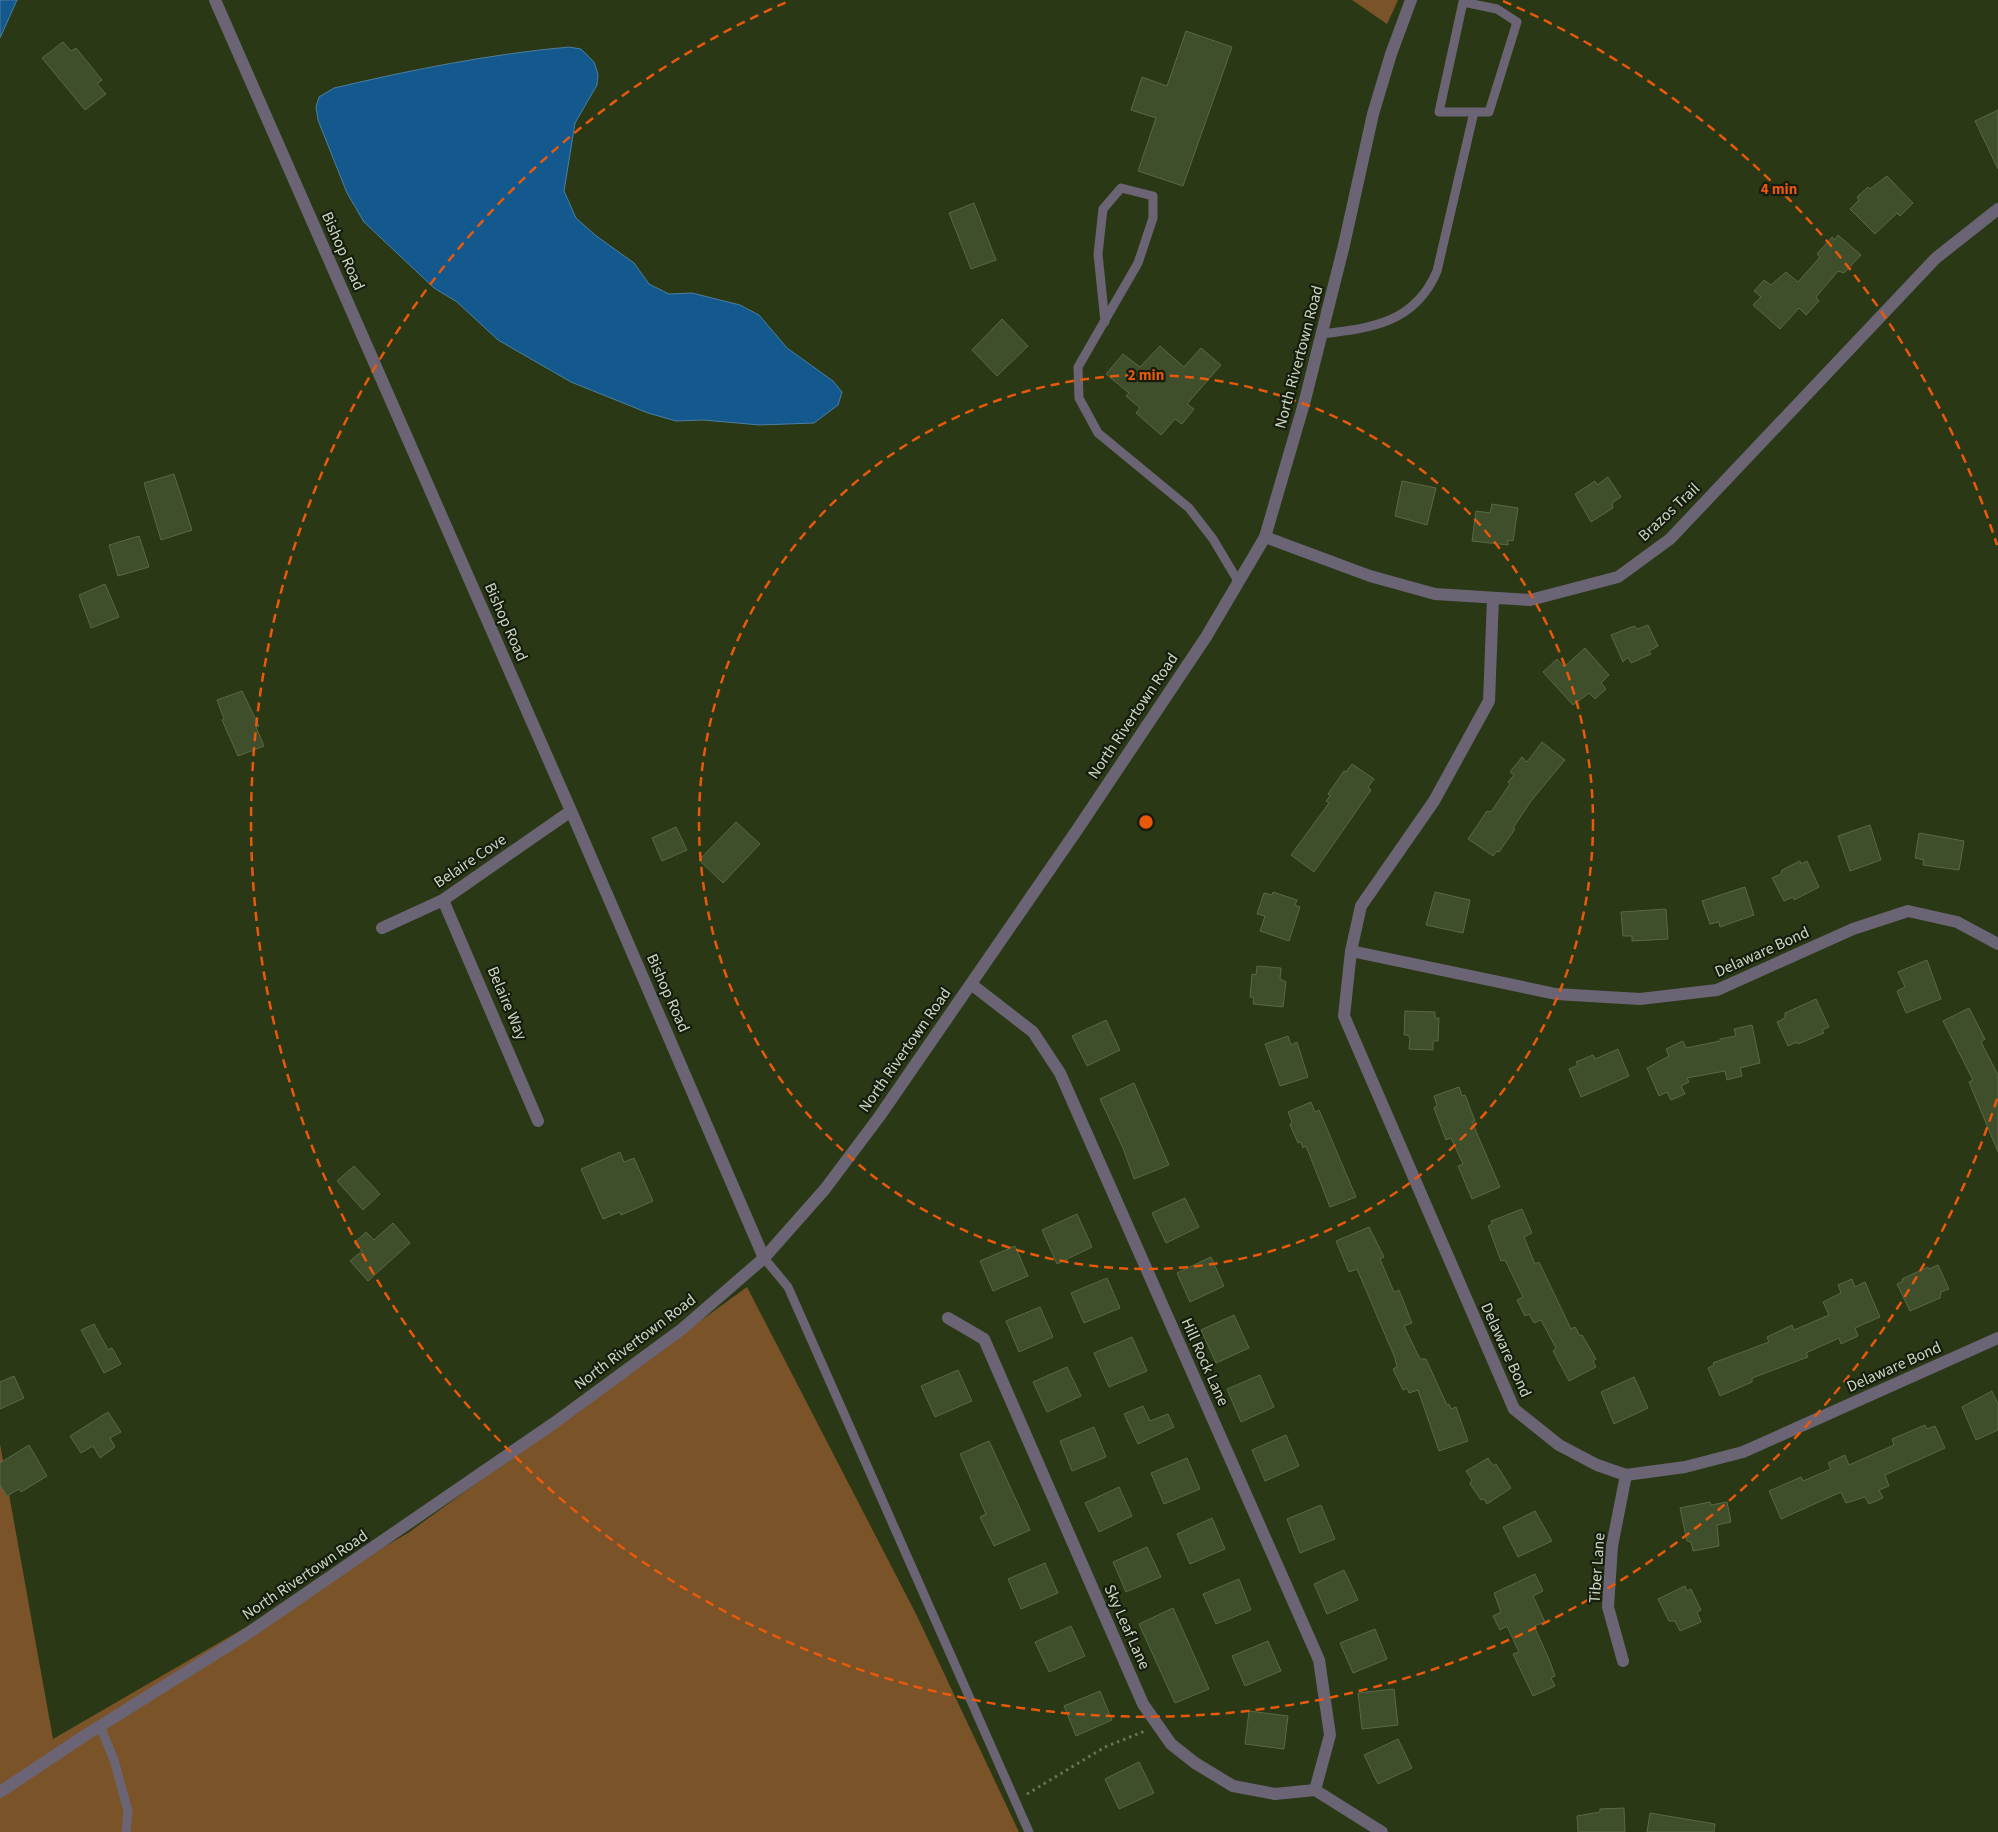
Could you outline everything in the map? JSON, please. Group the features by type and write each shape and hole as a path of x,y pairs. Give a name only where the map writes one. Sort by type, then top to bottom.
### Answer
{"street":[{"name":"Bishop Road","path":"214,0 571,811 764,1258"},
{"name":"North Rivertown Road","path":"0,1792 100,1726 241,1638 554,1423 682,1329 764,1258 825,1189 971,984 1206,637 1265,537 1305,400 1374,114 1391,54 1411,0"},
{"name":"Brazos Trail","path":"1265,537 1370,576 1435,594 1530,600 1618,577 1670,539 1936,258 1998,209"},
{"name":"Delaware Bond","path":"1493,598 1489,701 1434,801 1361,906 1351,951 1344,1016 1514,1409 1559,1445 1597,1465 1626,1475 1685,1467 1743,1452 1998,1338"},
{"name":"Belaire Cove","path":"382,928 443,900 571,811"},
{"name":"Belaire Way","path":"443,900 538,1121"},
{"name":"Delaware Bond","path":"1351,951 1556,994 1640,1000 1717,990 1853,929 1908,911 1957,922 1998,944"},
{"name":"Hill Rock Lane","path":"971,984 1033,1032 1060,1073 1319,1660 1330,1735 1315,1790"},
{"name":"Sky Leaf Lane","path":"948,1318 984,1339 1143,1704 1171,1744 1195,1763 1232,1786 1275,1794 1315,1790"},
{"name":"Tiber Lane","path":"1623,1661 1608,1607 1612,1546 1626,1475"},
{"path":"1315,1790 1382,1832"}],"lane":[{"path":"1462,1 1497,9 1517,22 1489,112 1474,112 1439,112 1462,1"},
{"path":"1322,334 1373,327 1388,322 1414,305 1431,284 1436,271 1474,112"},
{"path":"1106,322 1098,254 1103,209 1121,188 1153,196 1153,218 1138,263 1106,322 1078,367 1079,398 1098,433 1189,508 1213,539 1238,581"},
{"path":"764,1258 788,1287 1029,1832"},
{"path":"100,1726 114,1760 128,1811 126,1832"}],"path":[{"path":"1015,1801 1106,1747 1157,1725"}],"shaded area":[{"path":"1352,0 1398,0 1387,24"},
{"path":"747,1287 916,1614 1019,1832 0,1832 0,1444 53,1739 408,1533"}],"water":[{"path":"0,0 17,0 0,38"},
{"path":"569,47 581,49 594,62 598,74 597,85 575,123 564,191 576,218 595,235 634,263 649,284 669,294 692,293 740,305 759,315 787,348 833,381 842,392 838,405 814,423 760,425 703,420 676,421 648,413 571,382 498,340 457,302 434,288 364,222 347,193 318,120 316,107 319,97 334,88 421,69 480,58"}],"building":[{"path":"1186,31 1232,47 1183,186 1138,171 1156,118 1131,110 1142,77 1167,86"},
{"path":"63,42 71,51 76,48 102,80 97,84 106,94 85,110 42,58"},
{"path":"1998,110 1998,169 1975,121"},
{"path":"1887,176 1913,203 1900,216 1897,213 1875,234 1850,209 1859,200 1857,197 1868,187 1870,189"},
{"path":"974,203 996,260 971,269 949,213"},
{"path":"1838,235 1861,255 1844,273 1838,271 1816,297 1819,301 1806,315 1799,308 1780,329 1753,305 1761,297 1754,291 1764,280 1771,285 1786,272 1798,282 1820,257 1817,254 1832,237 1835,240"},
{"path":"1002,319 1028,346 997,376 972,350"},
{"path":"1160,346 1184,367 1201,348 1221,365 1187,404 1194,409 1182,424 1175,419 1161,435 1136,413 1140,408 1126,396 1129,393 1106,374 1123,354 1140,367"},
{"path":"174,474 192,530 161,540 144,483"},
{"path":"1608,477 1621,497 1612,503 1613,508 1591,522 1575,494 1595,481 1597,485"},
{"path":"1402,481 1436,488 1427,525 1395,516"},
{"path":"1492,504 1518,508 1513,541 1508,540 1508,545 1472,541 1476,511 1490,513"},
{"path":"139,536 149,567 118,576 109,545"},
{"path":"105,584 119,617 91,628 79,595"},
{"path":"1648,625 1658,646 1649,651 1651,654 1631,663 1628,657 1623,662 1611,635 1634,626 1638,629"},
{"path":"1585,648 1609,675 1601,683 1606,689 1595,699 1589,693 1573,705 1543,672 1557,659 1564,667"},
{"path":"242,691 259,726 256,727 264,746 238,756 222,720 224,719 217,700"},
{"path":"1542,742 1565,760 1531,801 1513,828 1515,829 1499,852 1497,851 1493,856 1468,839 1487,811 1491,812 1510,784 1508,782 1514,775 1510,772 1522,757 1527,762"},
{"path":"1352,764 1374,779 1368,787 1371,790 1314,872 1291,855 1329,803 1326,801 1330,796 1328,794 1344,771 1346,772"},
{"path":"736,822 760,844 723,883 699,860"},
{"path":"1870,825 1881,860 1850,871 1838,836"},
{"path":"676,827 687,850 662,861 652,838"},
{"path":"1919,833 1964,841 1959,870 1923,865 1924,860 1915,858"},
{"path":"1800,861 1801,864 1807,861 1819,887 1794,900 1793,897 1784,901 1772,878 1781,874 1782,870"},
{"path":"1745,887 1754,915 1720,927 1719,922 1710,924 1702,901"},
{"path":"1273,892 1297,900 1295,905 1300,907 1289,941 1260,931 1265,916 1257,914 1264,893 1272,895"},
{"path":"1435,892 1470,900 1463,933 1426,925"},
{"path":"1666,909 1668,939 1632,941 1632,936 1623,936 1621,912"},
{"path":"1927,960 1941,999 1906,1013 1897,991 1905,987 1898,972"},
{"path":"1257,966 1281,968 1280,979 1286,982 1283,1007 1253,1004 1254,998 1250,997 1252,974 1256,975"},
{"path":"1816,999 1829,1027 1822,1030 1824,1033 1798,1044 1797,1042 1788,1046 1777,1022 1785,1018 1785,1013"},
{"path":"1969,1008 1985,1039 1981,1042 1998,1075 1998,1152 1969,1082 1973,1080 1943,1021"},
{"path":"1405,1011 1435,1012 1435,1018 1439,1018 1438,1041 1433,1041 1433,1050 1409,1049 1410,1038 1408,1035 1404,1035"},
{"path":"1106,1020 1120,1050 1087,1066 1072,1036"},
{"path":"1752,1025 1760,1063 1740,1068 1742,1076 1727,1080 1725,1071 1687,1078 1689,1082 1681,1086 1685,1094 1671,1100 1667,1092 1659,1096 1647,1068 1669,1056 1666,1049 1683,1041 1686,1048 1720,1041 1720,1039 1736,1036 1734,1029"},
{"path":"1288,1036 1291,1045 1297,1042 1308,1077 1280,1086 1265,1044"},
{"path":"1618,1049 1629,1076 1581,1097 1569,1069 1578,1065 1576,1062 1593,1055 1595,1059"},
{"path":"1134,1083 1169,1165 1134,1179 1123,1148 1100,1099"},
{"path":"1459,1087 1462,1096 1465,1095 1475,1121 1472,1122 1500,1187 1472,1199 1458,1166 1463,1164 1451,1138 1446,1140 1434,1108 1437,1105 1434,1096"},
{"path":"1311,1102 1315,1112 1319,1110 1356,1197 1330,1207 1306,1146 1303,1148 1301,1142 1298,1143 1290,1125 1292,1122 1288,1112"},
{"path":"620,1152 624,1162 634,1158 653,1201 621,1215 620,1212 603,1219 581,1169"},
{"path":"354,1166 380,1194 363,1210 337,1181"},
{"path":"1185,1198 1199,1227 1166,1243 1152,1213"},
{"path":"1522,1209 1532,1233 1524,1237 1535,1264 1539,1262 1571,1329 1575,1327 1580,1336 1582,1335 1596,1359 1593,1361 1596,1367 1569,1381 1553,1351 1556,1348 1541,1320 1534,1323 1529,1314 1525,1316 1517,1300 1523,1297 1505,1260 1501,1261 1488,1226 1492,1224 1491,1221"},
{"path":"1077,1214 1092,1247 1057,1264 1042,1230"},
{"path":"393,1223 410,1243 368,1281 350,1261 362,1251 354,1243 366,1232 374,1240"},
{"path":"1369,1227 1384,1257 1380,1259 1394,1292 1399,1290 1412,1323 1404,1326 1420,1359 1426,1359 1447,1405 1449,1404 1451,1409 1456,1407 1468,1441 1439,1451 1418,1390 1409,1393 1407,1388 1403,1390 1393,1369 1397,1367 1395,1358 1357,1269 1349,1272 1336,1241"},
{"path":"1015,1246 1028,1276 993,1291 980,1261"},
{"path":"1211,1257 1224,1286 1190,1302 1177,1273"},
{"path":"1938,1265 1949,1289 1941,1292 1940,1298 1910,1311 1897,1284 1903,1281 1902,1279 1928,1267 1929,1269"},
{"path":"1107,1278 1120,1308 1084,1323 1071,1293"},
{"path":"1852,1279 1855,1287 1865,1282 1880,1317 1855,1328 1858,1336 1841,1344 1839,1338 1806,1353 1808,1357 1752,1378 1752,1382 1720,1396 1708,1368 1714,1365 1713,1363 1769,1342 1767,1337 1792,1325 1794,1330 1829,1315 1823,1302 1841,1293 1838,1285"},
{"path":"1040,1307 1053,1337 1019,1352 1006,1321"},
{"path":"1234,1315 1249,1348 1216,1363 1201,1330"},
{"path":"94,1324 108,1350 112,1348 121,1364 104,1373 81,1330"},
{"path":"1132,1337 1147,1371 1109,1387 1094,1353"},
{"path":"1067,1367 1081,1396 1047,1412 1033,1382"},
{"path":"958,1370 972,1401 935,1417 921,1386"},
{"path":"1260,1375 1274,1407 1241,1422 1227,1389"},
{"path":"14,1376 24,1398 0,1409 0,1382"},
{"path":"1634,1377 1648,1408 1614,1424 1601,1392"},
{"path":"1992,1391 1998,1404 1998,1430 1976,1440 1962,1407"},
{"path":"1143,1406 1150,1421 1168,1414 1174,1427 1138,1444 1124,1414"},
{"path":"108,1412 121,1432 110,1438 115,1447 100,1458 93,1446 81,1453 70,1436"},
{"path":"1925,1425 1927,1429 1935,1426 1945,1448 1885,1475 1889,1486 1879,1490 1883,1498 1869,1504 1865,1497 1846,1503 1841,1492 1781,1519 1769,1491 1801,1477 1803,1481 1831,1469 1828,1463 1845,1455 1849,1465 1894,1445 1892,1439"},
{"path":"1094,1427 1106,1457 1072,1471 1060,1441"},
{"path":"1286,1435 1299,1466 1265,1481 1252,1450"},
{"path":"989,1441 1030,1530 994,1546 980,1517 986,1514 960,1454"},
{"path":"29,1445 47,1476 21,1492 19,1489 7,1496 0,1485 0,1463"},
{"path":"1187,1458 1200,1489 1164,1504 1151,1473"},
{"path":"1488,1458 1493,1466 1496,1464 1511,1488 1487,1504 1484,1499 1481,1500 1470,1484 1472,1480 1466,1471"},
{"path":"1119,1487 1132,1516 1099,1532 1085,1503"},
{"path":"1710,1502 1711,1505 1727,1502 1731,1522 1717,1525 1719,1546 1693,1551 1691,1542 1687,1541 1680,1508"},
{"path":"1321,1505 1335,1539 1300,1553 1287,1519"},
{"path":"1535,1511 1552,1541 1518,1557 1503,1527"},
{"path":"1212,1518 1225,1549 1190,1564 1177,1534"},
{"path":"1147,1547 1161,1577 1126,1592 1113,1562"},
{"path":"1045,1563 1058,1593 1021,1609 1008,1579"},
{"path":"1344,1570 1358,1600 1327,1614 1314,1584"},
{"path":"1535,1574 1543,1591 1533,1596 1545,1622 1534,1626 1555,1676 1551,1678 1555,1686 1533,1696 1513,1654 1519,1652 1507,1626 1500,1630 1493,1616 1501,1612 1494,1593"},
{"path":"1239,1579 1251,1610 1216,1624 1203,1594"},
{"path":"1685,1586 1687,1591 1691,1589 1701,1610 1697,1612 1701,1622 1680,1631 1675,1621 1669,1621 1658,1599"},
{"path":"1173,1608 1209,1689 1175,1703 1139,1624"},
{"path":"1071,1626 1085,1656 1049,1672 1035,1642"},
{"path":"1375,1629 1387,1659 1353,1673 1340,1643"},
{"path":"1268,1641 1281,1671 1245,1686 1232,1656"},
{"path":"1394,1689 1398,1725 1362,1729 1358,1693"},
{"path":"1100,1691 1112,1720 1076,1736 1064,1706"},
{"path":"1249,1711 1288,1716 1284,1749 1245,1744"},
{"path":"1398,1739 1412,1768 1378,1784 1364,1755"},
{"path":"1139,1762 1154,1793 1119,1809 1105,1779"},
{"path":"1624,1808 1625,1832 1578,1832 1577,1816 1600,1812 1600,1809"},
{"path":"1650,1813 1715,1824 1714,1832 1647,1832"}]}
